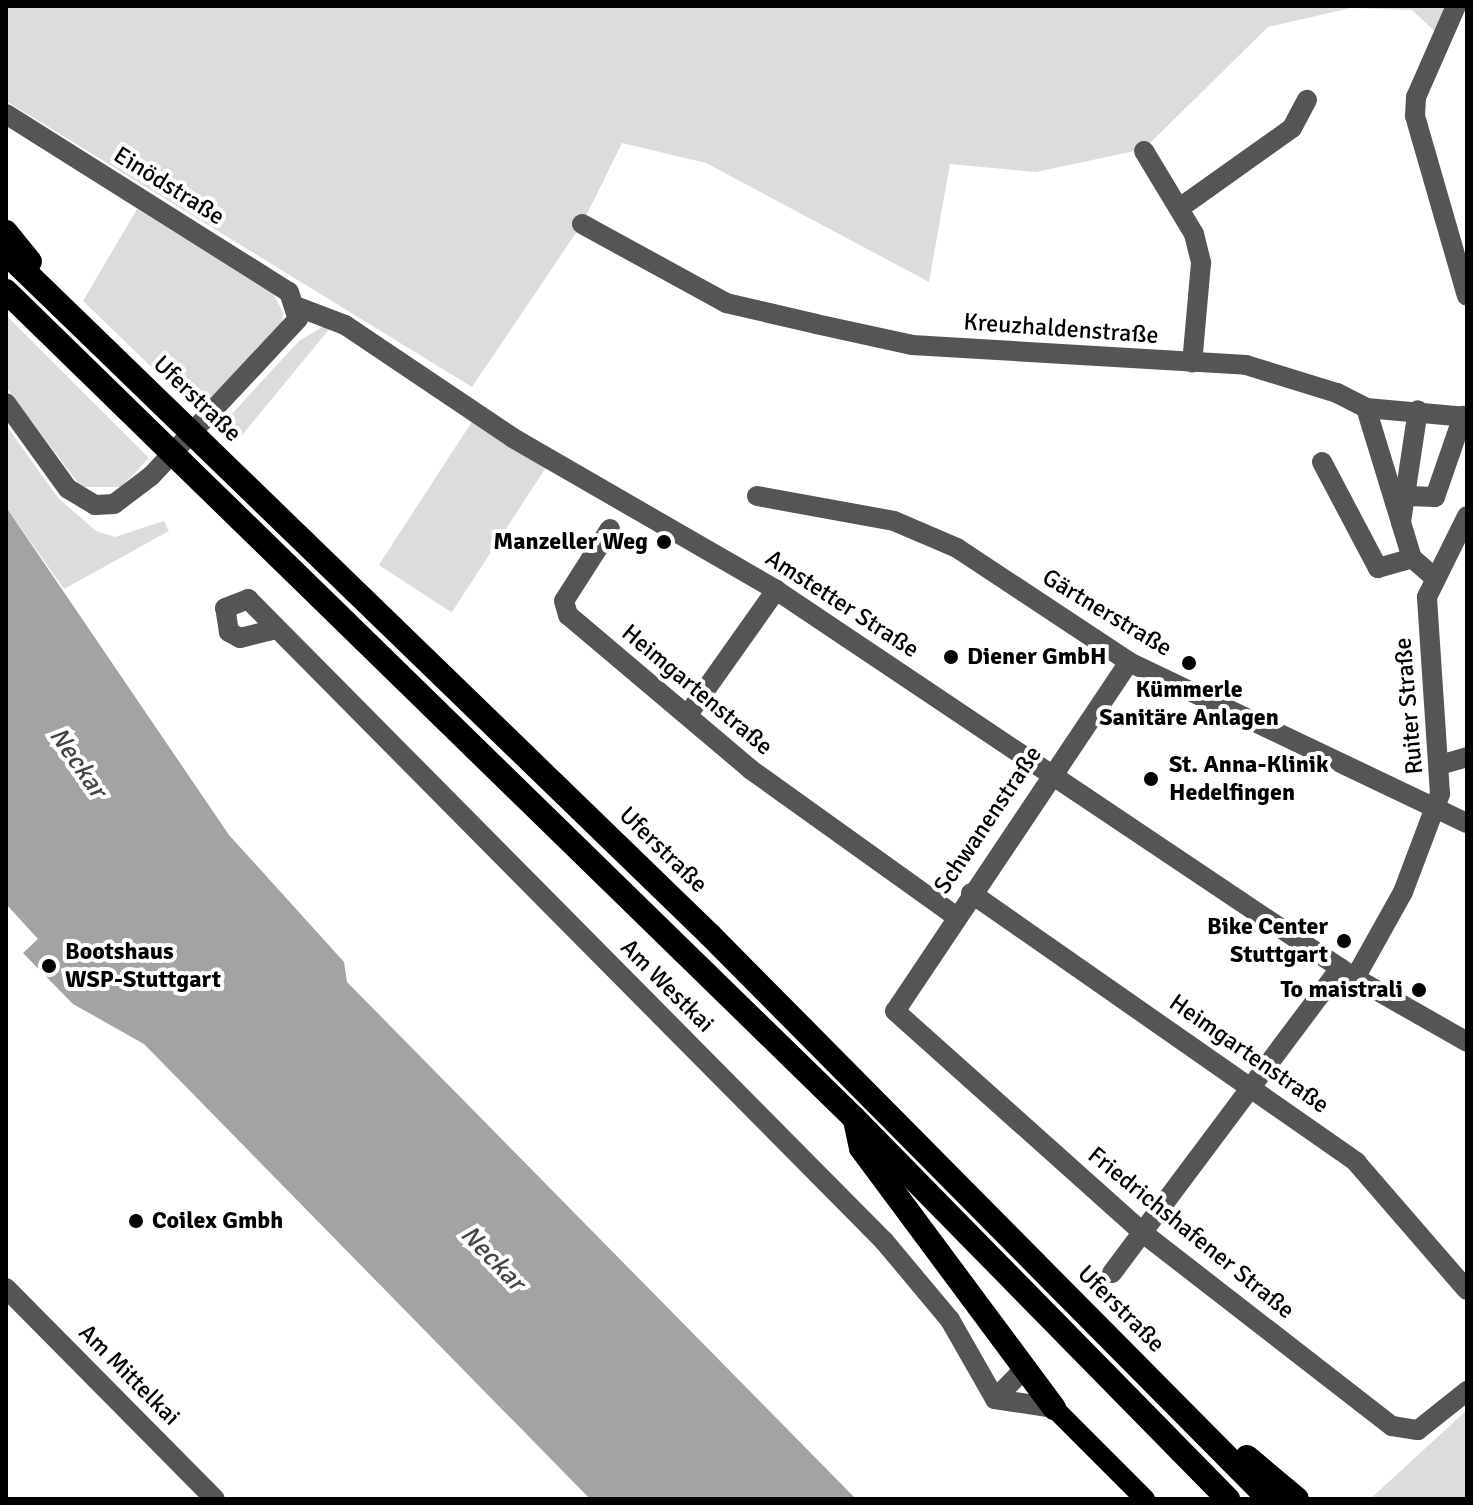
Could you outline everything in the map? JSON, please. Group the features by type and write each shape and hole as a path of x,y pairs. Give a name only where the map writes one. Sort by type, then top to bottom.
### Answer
{"highway":[{"path":"6,232 40,286"},
{"name":"Uferstraße","path":"6,253 722,946 1269,1499"},
{"path":"6,291 854,1118 1228,1499"},
{"path":"6,310 54,338"},
{"path":"854,1118 861,1148 997,1326 1021,1372 1054,1408"},
{"path":"1218,1448 1243,1453 1297,1499"}],"main road":[{"path":"1054,1408 1145,1499"}],"street":[{"path":"1456,6 1416,97 1415,116 1467,296"},
{"path":"1181,207 1292,128 1307,100"},
{"name":"Einödstraße","path":"6,114 289,292 298,307"},
{"path":"1144,151 1181,207 1201,263 1192,363"},
{"name":"Kreuzhaldenstraße","path":"582,224 726,303 912,345 1279,371 1366,408"},
{"path":"6,403 79,499 114,504 151,476 291,331 298,307"},
{"name":"Amstetter Straße","path":"298,307 345,325 513,438 776,590 1347,973 1467,1042"},
{"path":"1408,496 1435,497 1465,416 1366,408 1412,558 1435,578"},
{"path":"1401,522 1408,496 1418,410"},
{"path":"1322,462 1378,568 1412,558"},
{"name":"Gärtnerstraße","path":"757,496 913,527 957,548 1129,662 1467,823"},
{"name":"Ruiter Straße","path":"1112,1273 1347,973 1403,892 1435,808 1443,764 1426,612 1435,578 1467,516"},
{"name":"Heimgartenstraße","path":"610,529 564,601 568,615 800,807 954,915"},
{"path":"689,713 776,590"},
{"name":"Am Westkai","path":"276,629 909,1267 950,1320 995,1399"},
{"name":"Schwanenstraße","path":"895,1011 954,915 1129,662"},
{"path":"1443,764 1467,757"},
{"name":"Heimgartenstraße","path":"971,893 1255,1089 1381,1185 1467,1290"},
{"name":"Friedrichshafener Straße","path":"895,1011 1143,1233 1403,1432 1434,1421 1467,1391"},
{"name":"Am Mittelkai","path":"6,1288 215,1499"},
{"path":"995,1399 1021,1372"},
{"path":"995,1399 1054,1408"}],"shaded area":[{"path":"6,6 1456,6 1445,41 1412,10 1351,8 1268,27 1144,149 1036,172 950,164 929,282 706,163 622,143 582,224 472,387 6,101"},
{"path":"137,209 273,294 283,312 282,325 197,411 83,301"},
{"path":"6,315 149,458 121,487 81,487 6,387"},
{"path":"327,324 332,326 233,446 217,430 299,341"},
{"path":"473,420 546,467 452,612 379,565"},
{"path":"6,425 58,498 96,531 115,537 164,521 169,531 64,589 6,507"},
{"path":"1467,1410 1467,1499 1370,1499"}],"water":[{"name":"Neckar","path":"6,507 229,835 344,962 347,982 856,1499 590,1499 144,1044 73,1004 23,953 38,939 6,904"}],"place":[{"name":"Manzeller Weg","path":"664,542"},
{"name":"Diener GmbH","path":"951,657"},
{"name":"Kümmerle Sanitäre Anlagen","path":"1189,663"},
{"name":"St. Anna-Klinik Hedelfingen","path":"1151,779"},
{"name":"Bike Center Stuttgart","path":"1344,941"},
{"name":"Bootshaus WSP-Stuttgart","path":"49,966"},
{"name":"To maistrali","path":"1419,990"},
{"name":"Coilex Gmbh","path":"136,1221"}]}
